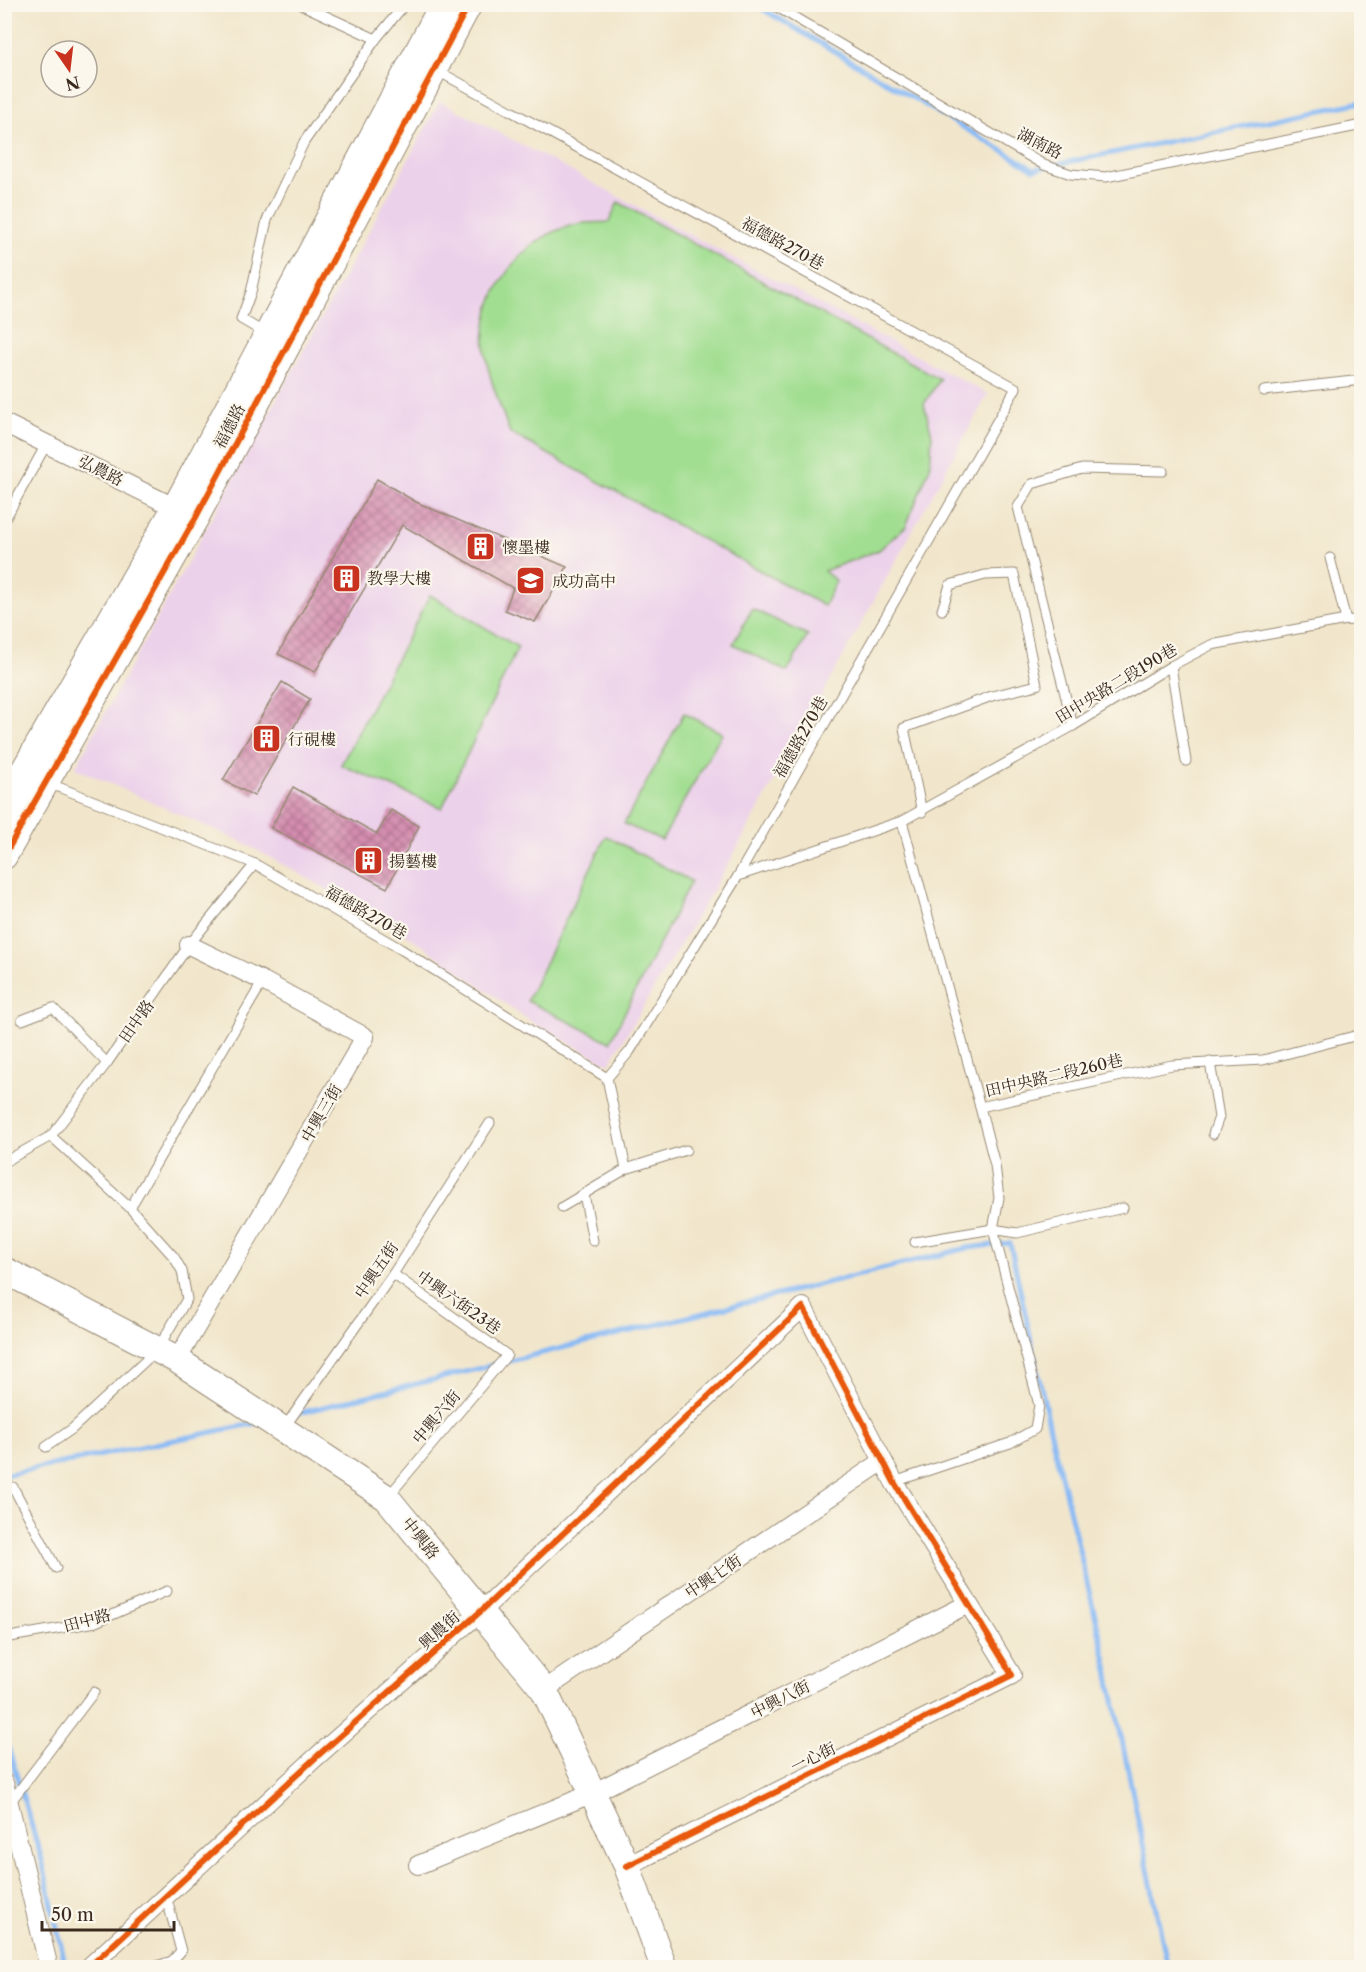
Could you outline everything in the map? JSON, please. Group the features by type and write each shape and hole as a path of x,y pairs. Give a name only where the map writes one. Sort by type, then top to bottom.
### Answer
{"street":[{"name":"福德路","path":"186,513 266,334 444,4"},
{"name":"福德路","path":"4,805 28,775 186,513 469,4"},
{"name":"弘農路","path":"4,423 186,513"},
{"name":"福德路","path":"4,856 28,775"},
{"name":"中興三街","path":"167,1355 365,1037 263,981 189,945"},
{"name":"中興路","path":"4,1270 167,1355 387,1498 544,1690 627,1866 664,1968"},
{"name":"興農街","path":"88,1968 481,1611 803,1307 883,1461"},
{"path":"883,1461 968,1604"},
{"name":"中興七街","path":"544,1690 883,1461"},
{"name":"一心街","path":"627,1866 1012,1675 968,1604"},
{"name":"中興八街","path":"418,1865 593,1793 968,1604"},
{"path":"4,1783 49,1968"}],"lane":[{"path":"300,4 376,39"},
{"path":"266,334 241,319 250,292 267,220 304,142 376,39 405,4"},
{"name":"湖南路","path":"772,4 1044,165 1071,174 1106,177 1362,125"},
{"name":"福德路270巷","path":"28,775 255,864 399,948 607,1078 630,1051 738,876 1016,388 434,69"},
{"path":"1264,391 1362,380"},
{"path":"4,521 47,443"},
{"path":"1073,726 1018,507 1032,484 1082,469 1163,471"},
{"path":"1330,558 1346,620"},
{"path":"922,812 904,728 992,696 1037,685 1014,574 985,575 950,585 942,610"},
{"name":"田中央路二段190巷","path":"738,876 902,821 922,812 1073,726 1171,666 1211,645 1346,620 1362,621"},
{"path":"1171,666 1186,761"},
{"path":"902,821 980,1107"},
{"name":"田中路","path":"4,1161 51,1136 107,1063 189,945 255,864"},
{"path":"130,1208 263,981"},
{"path":"22,1020 53,1008 107,1063"},
{"name":"田中央路二段260巷","path":"894,1482 1010,1443 1035,1429 1039,1405 993,1229 999,1198 995,1165 980,1107 1172,1065 1263,1060 1362,1034"},
{"path":"1210,1062 1219,1117 1213,1134"},
{"path":"607,1078 626,1168"},
{"name":"中興五街","path":"283,1430 393,1274 490,1124"},
{"path":"46,1447 167,1355 187,1299 182,1271 174,1257 130,1208 51,1136"},
{"path":"562,1207 626,1168 686,1150"},
{"path":"584,1194 593,1241"},
{"path":"915,1242 993,1229 1017,1233 1123,1209"},
{"name":"中興六街23巷","path":"393,1274 507,1355"},
{"name":"中興六街","path":"387,1498 507,1355"},
{"path":"4,1486 13,1487 56,1568"},
{"name":"田中路","path":"4,1638 96,1622 167,1591"},
{"path":"8,1805 94,1692"},
{"path":"151,1968 172,1961 181,1951 166,1896"}],"shaded area":[{"name":"成功高中","path":"440,101 988,394 730,861 609,1064 536,1025 397,928 242,842 75,768"}],"green space":[{"path":"618,202 940,379 924,404 932,435 930,467 906,526 879,550 824,571 836,581 824,606 510,433 492,383 486,356 485,331 494,296 512,265 539,240 573,225 609,222"},
{"path":"430,595 518,647 442,808 341,765"},
{"path":"752,609 808,635 787,672 733,644"},
{"path":"684,713 722,733 662,840 624,824"},
{"path":"606,836 691,881 610,1042 527,1001"}],"building":[{"path":"377,479 416,502 567,567 535,622 505,610 513,588 402,525 315,672 278,654"},
{"name":"行硯樓","path":"282,682 310,699 254,796 223,780"},
{"name":"揚藝樓","path":"293,787 377,834 391,810 419,826 387,888 271,828"}],"waterway":[{"path":"754,4 1034,169 1362,102"},
{"path":"295,1414 967,1248 1010,1243 1054,1447 1105,1656 1168,1968"},
{"path":"4,1475 257,1423"},
{"path":"4,1734 42,1860 66,1968"}],"cycle path":[{"path":"4,856 196,517 469,4"},
{"path":"88,1968 314,1759 481,1611 803,1307 894,1482 1012,1675 627,1866"}],"place":[{"name":"懷墨樓","path":"481,547"},
{"name":"教學大樓","path":"346,578"},
{"name":"成功高中","path":"531,581"},
{"name":"行硯樓","path":"267,739"},
{"name":"揚藝樓","path":"368,861"}]}
